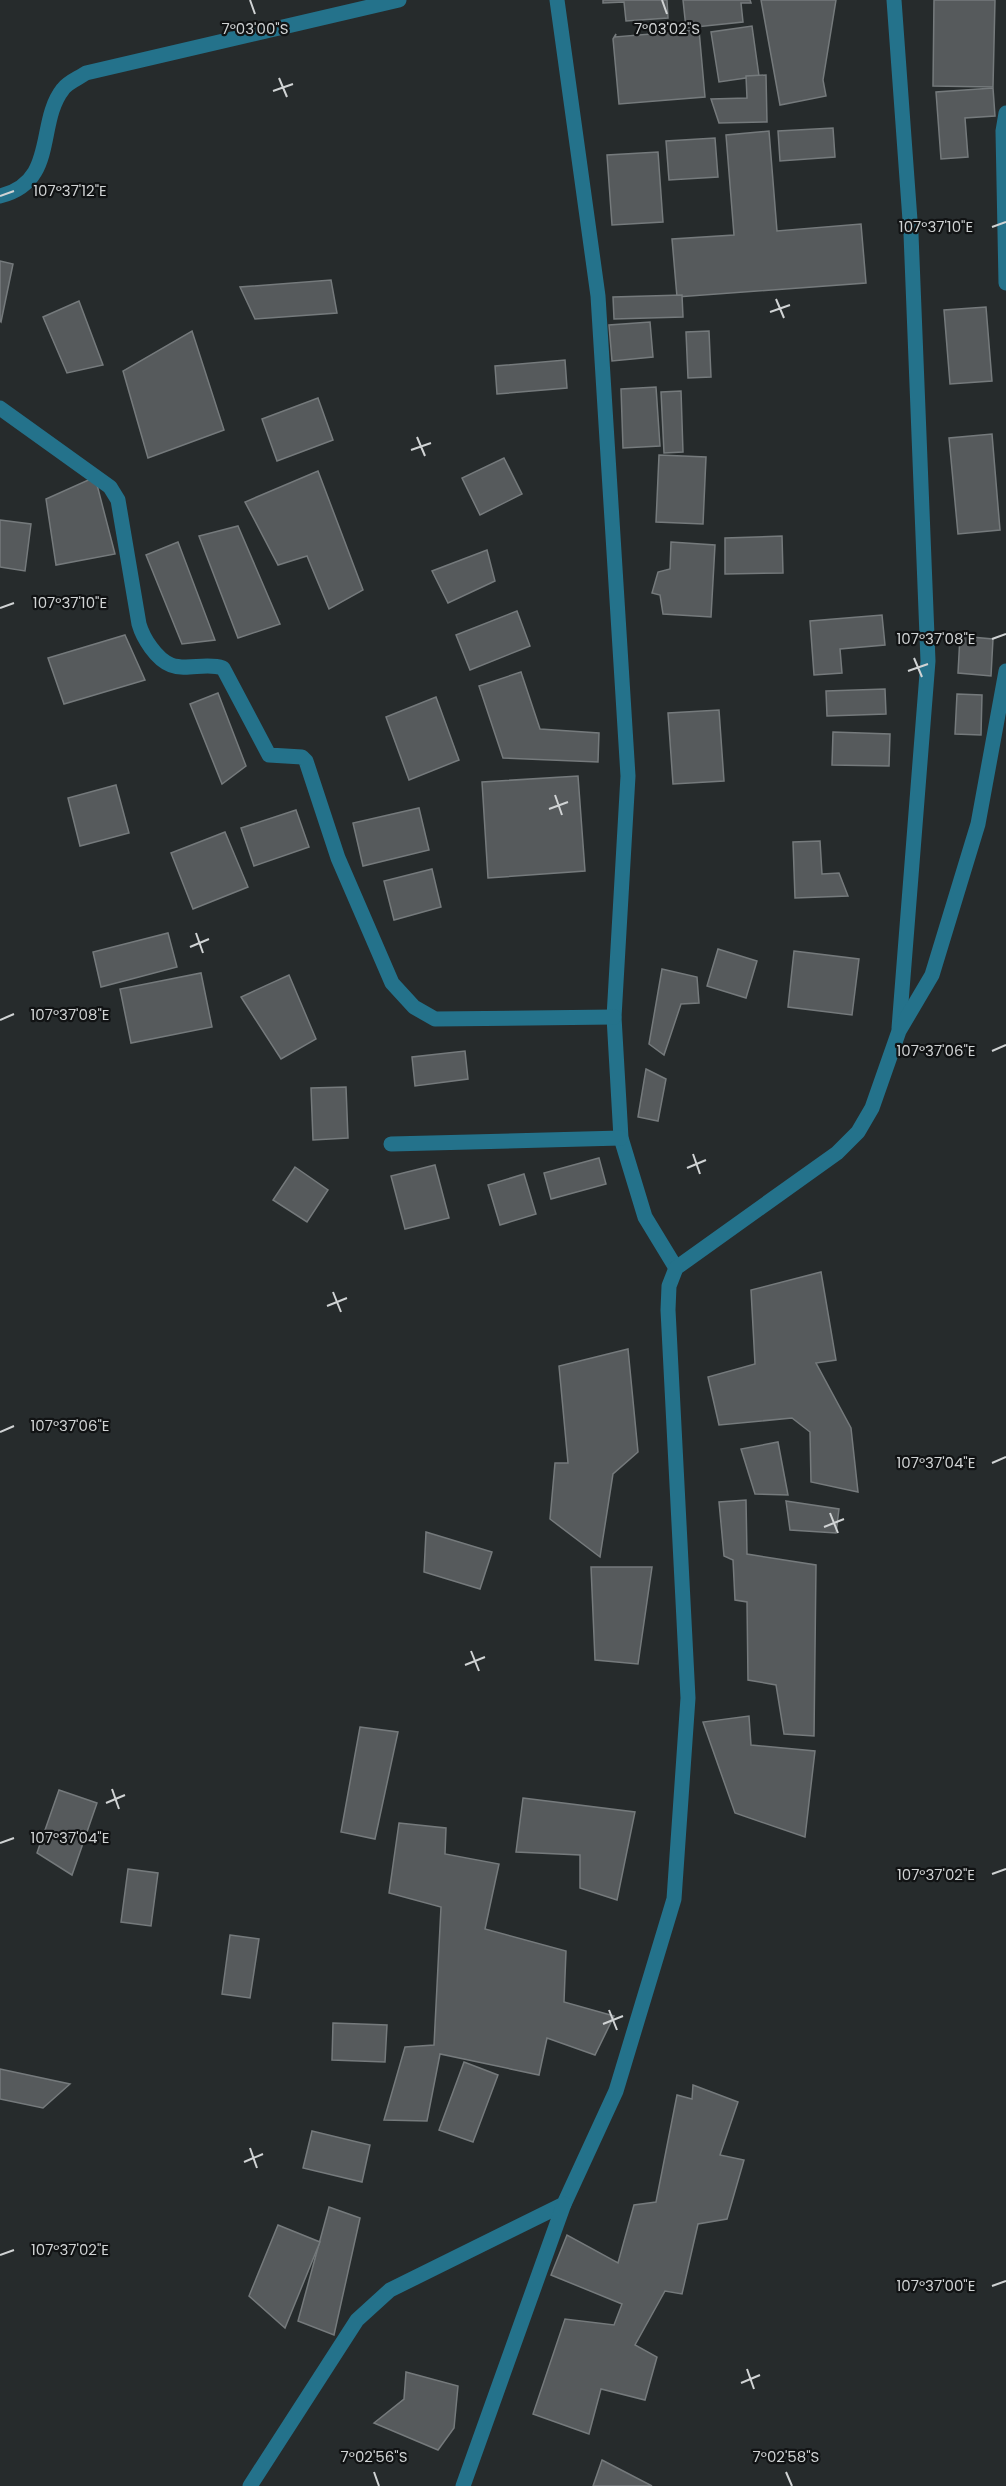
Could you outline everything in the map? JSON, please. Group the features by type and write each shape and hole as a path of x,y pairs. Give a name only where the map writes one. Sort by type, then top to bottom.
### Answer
{"street":[{"path":"0,196 18,189 32,178 40,161 63,89 86,73 399,0"},
{"path":"557,0 598,296 628,776 614,1017 621,1138 645,1217 675,1268"},
{"path":"894,0 911,234 928,661 899,1031"},
{"path":"1006,114 1003,130 1006,283"},
{"path":"0,408 110,487 118,500 139,624 143,636 161,658 172,665 213,664 224,669 269,755 302,757 306,761 338,858 379,952 393,983 414,1007 435,1019 614,1017"},
{"path":"463,2486 564,2204 616,2091 674,1899 688,1698 668,1310 669,1286 675,1268 837,1153 858,1131 872,1108 899,1031 932,975 978,824 1006,671"},
{"path":"391,1144 621,1138"},
{"path":"250,2486 357,2320 390,2290 564,2204"}],"building":[{"path":"603,0 667,0 668,18 626,21 624,2 603,3"},
{"path":"683,0 750,0 751,3 741,3 743,22 686,28"},
{"path":"761,0 836,0 823,80 826,96 780,105"},
{"path":"934,0 995,0 993,87 933,86"},
{"path":"752,26 759,76 719,82 711,32"},
{"path":"699,30 705,97 619,104 613,39 616,34 615,37"},
{"path":"766,75 767,122 719,123 711,99 747,98 746,76"},
{"path":"993,88 995,116 965,118 968,157 941,159 936,92"},
{"path":"833,128 835,157 780,161 778,131"},
{"path":"769,131 777,231 861,224 866,283 677,297 672,239 734,235 726,135"},
{"path":"715,138 718,177 669,180 666,141"},
{"path":"658,152 663,222 612,225 607,155"},
{"path":"0,261 13,264 1,322 0,321"},
{"path":"331,280 337,313 255,319 240,287"},
{"path":"682,295 683,317 614,319 613,297"},
{"path":"79,301 103,365 67,373 43,317"},
{"path":"986,307 992,381 950,384 944,310"},
{"path":"650,322 653,357 612,361 609,325"},
{"path":"192,331 224,430 148,458 123,371"},
{"path":"709,331 711,377 688,378 686,332"},
{"path":"565,360 567,388 497,394 495,366"},
{"path":"656,387 660,446 623,448 621,389"},
{"path":"681,391 683,452 664,453 661,392"},
{"path":"318,398 333,440 277,461 262,419"},
{"path":"992,434 1000,530 958,534 949,438"},
{"path":"659,455 706,457 703,524 656,522"},
{"path":"504,458 522,494 480,515 462,478"},
{"path":"318,471 363,590 329,609 307,556 278,565 245,502"},
{"path":"95,477 115,554 56,565 46,499"},
{"path":"0,520 31,524 25,571 0,567"},
{"path":"238,526 280,624 238,638 199,536"},
{"path":"782,536 783,573 725,574 725,538"},
{"path":"178,542 215,640 182,644 146,555"},
{"path":"671,542 715,545 711,617 663,614 660,595 652,593 658,572 670,569"},
{"path":"487,550 495,581 448,603 432,571"},
{"path":"517,611 530,646 470,670 456,635"},
{"path":"882,615 885,645 840,649 842,673 814,675 810,621"},
{"path":"125,635 145,680 64,704 48,658"},
{"path":"960,636 993,639 991,676 958,673"},
{"path":"521,672 540,729 599,733 598,762 503,758 479,686"},
{"path":"885,689 886,714 827,716 826,691"},
{"path":"218,693 246,766 222,784 190,704"},
{"path":"957,694 982,695 981,735 955,734"},
{"path":"436,697 459,760 409,780 386,717"},
{"path":"719,710 724,781 673,784 668,713"},
{"path":"833,732 890,734 889,766 832,765"},
{"path":"578,776 585,871 488,878 482,782"},
{"path":"116,785 129,833 80,846 68,798"},
{"path":"419,808 429,850 363,866 353,823"},
{"path":"296,810 309,847 254,866 241,828"},
{"path":"225,832 248,887 193,909 171,853"},
{"path":"820,841 822,874 839,873 848,896 795,898 793,842"},
{"path":"432,869 441,907 394,920 384,881"},
{"path":"168,933 177,967 101,987 93,952"},
{"path":"718,949 757,961 746,998 707,986"},
{"path":"794,951 859,959 852,1015 788,1007"},
{"path":"662,969 697,977 699,1003 681,1004 664,1055 649,1044"},
{"path":"201,973 212,1027 131,1043 120,989"},
{"path":"289,975 316,1039 281,1059 241,997"},
{"path":"465,1051 468,1079 415,1086 412,1057"},
{"path":"646,1069 666,1079 658,1121 638,1117"},
{"path":"346,1087 348,1138 313,1140 311,1088"},
{"path":"599,1158 606,1184 551,1199 544,1173"},
{"path":"435,1165 449,1218 405,1229 391,1176"},
{"path":"295,1167 328,1190 307,1222 273,1200"},
{"path":"524,1174 536,1214 500,1225 488,1185"},
{"path":"821,1272 836,1360 816,1363 851,1428 858,1492 811,1482 810,1432 792,1418 719,1425 708,1377 755,1364 751,1290"},
{"path":"628,1349 638,1452 613,1474 600,1557 550,1519 555,1463 568,1463 559,1366"},
{"path":"778,1442 788,1495 755,1494 741,1449"},
{"path":"746,1500 747,1554 816,1565 814,1736 784,1734 776,1685 748,1680 747,1602 735,1600 733,1560 724,1556 719,1502"},
{"path":"786,1501 839,1509 836,1533 790,1530"},
{"path":"426,1532 492,1552 480,1589 424,1572"},
{"path":"591,1567 652,1567 638,1664 595,1660"},
{"path":"749,1716 751,1745 815,1751 805,1837 735,1813 703,1722"},
{"path":"360,1727 398,1732 375,1839 341,1832"},
{"path":"59,1790 97,1803 72,1875 37,1853"},
{"path":"523,1798 635,1812 617,1900 580,1888 580,1855 516,1852"},
{"path":"399,1823 446,1828 445,1854 499,1864 485,1929 566,1951 564,2002 614,2016 595,2055 547,2038 539,2075 440,2054 427,2121 384,2120 405,2047 434,2045 441,1907 389,1893"},
{"path":"128,1869 158,1873 151,1926 121,1922"},
{"path":"230,1935 259,1939 250,1998 222,1994"},
{"path":"333,2023 387,2025 385,2062 332,2060"},
{"path":"464,2062 498,2075 473,2142 439,2130"},
{"path":"0,2069 70,2084 43,2108 0,2099"},
{"path":"693,2085 738,2102 720,2155 744,2160 727,2219 698,2224 682,2294 665,2291 635,2345 657,2357 645,2400 601,2389 589,2434 533,2414 565,2319 614,2325 622,2304 551,2275 567,2235 618,2263 634,2205 656,2202 677,2095 692,2099"},
{"path":"312,2131 370,2145 362,2182 303,2168"},
{"path":"329,2207 360,2218 334,2335 298,2321"},
{"path":"278,2225 320,2242 285,2328 249,2296"},
{"path":"406,2372 458,2386 454,2428 438,2450 374,2423 404,2399"},
{"path":"602,2460 652,2486 593,2486"}]}
